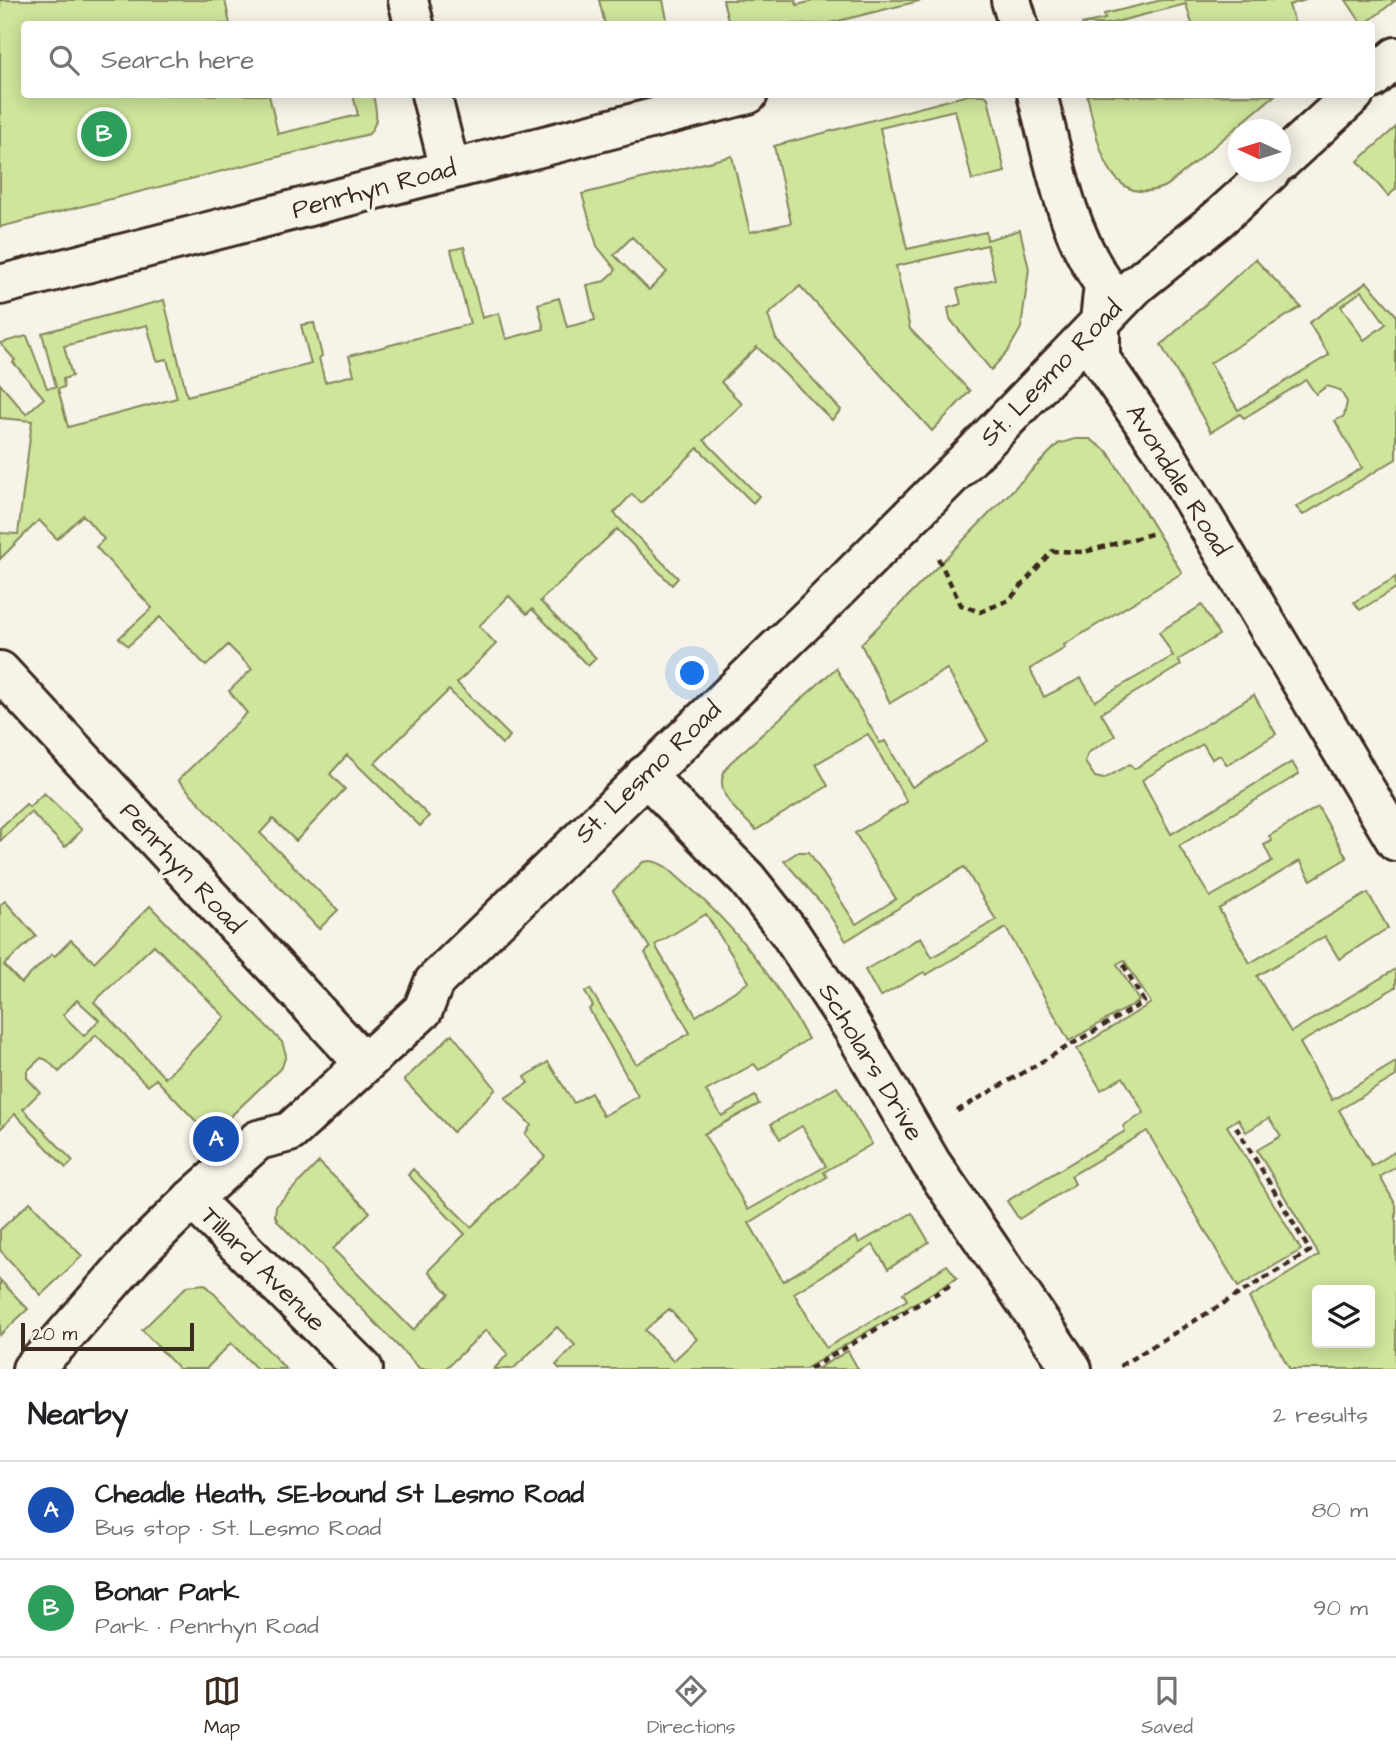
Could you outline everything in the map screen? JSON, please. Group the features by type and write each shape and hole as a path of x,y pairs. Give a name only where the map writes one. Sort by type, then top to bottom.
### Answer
{"street":[{"path":"408,0 413,21"},
{"path":"1012,0 1017,21"},
{"path":"1375,75 1396,57"},
{"path":"432,98 450,169"},
{"name":"Penrhyn Road","path":"0,285 732,98"},
{"name":"Avondale Road","path":"1038,98 1074,229 1087,261 1104,284 1100,359 1146,424 1396,841"},
{"path":"1291,152 1350,98"},
{"name":"St. Lesmo Road","path":"32,1369 136,1254 192,1199 258,1140 290,1132 423,1010 434,982 904,522 1146,275 1217,220 1259,182"},
{"name":"Penrhyn Road","path":"0,671 365,1063"},
{"name":"Scholars Drive","path":"645,775 747,880 789,933 852,1027 915,1137 1072,1369"},
{"name":"Tillard Avenue","path":"192,1199 363,1369"}],"path":[{"path":"904,522 934,552 961,605 980,612 1009,600 1052,551 1084,552 1149,537 1197,510"},
{"path":"915,1137 1144,1002 1123,964"},
{"path":"1116,1369 1310,1251 1236,1127"},
{"path":"810,1369 995,1258"}],"green space":[{"path":"0,0 225,0 229,21 21,21 21,98 270,98 278,134 358,115 354,98 373,98 375,124 369,134 0,227"},
{"path":"599,0 663,0 667,21 604,21"},
{"path":"723,0 795,0 797,5 817,0 923,0 838,21 728,21"},
{"path":"1162,0 1306,0 1289,5 1294,21 1191,21 1186,4 1120,21 1095,21 1105,19 1104,14"},
{"path":"1346,0 1396,0 1369,21 1360,21"},
{"path":"957,98 988,98 1005,172 972,180 955,110 880,128 907,249 986,232 987,240 1020,230 1029,269 1021,328 1008,351 991,370 950,319 948,308 961,304 957,289 995,279 987,245 896,266 910,329 970,391 932,431 800,286 768,315 776,339 841,410 832,420 757,347 721,382 742,404 704,440 759,496 753,503 698,448 641,503 632,494 614,513 678,578 672,585 617,529 540,601 596,658 588,666 532,609 527,614 509,596 479,626 496,644 457,683 510,736 502,744 449,690 375,763 429,816 420,826 347,755 330,774 345,789 296,841 273,819 260,833 338,910 319,929 178,780 247,713 229,691 252,669 228,645 206,666 160,617 128,646 119,638 152,608 96,547 104,539 83,515 57,539 39,520 0,559 0,533 18,534 32,421 0,418 0,384 26,414 44,398 0,343 27,336 47,388 56,387 42,333 164,300 187,396 311,364 301,325 314,323 325,382 354,375 349,356 470,324 451,250 464,247 482,318 499,313 506,339 544,329 538,304 559,298 567,327 595,320 587,285 605,281 616,270 597,246 582,194 732,156 750,232 791,223 774,146","holes":["632,237 667,272 649,290 614,255","147,325 157,361 167,359 177,398 68,427 58,389 64,387 63,379 72,376 64,346"]},
{"path":"1088,98 1271,98 1246,119 1228,119 1228,135 1168,185 1147,191 1131,189 1118,180 1101,149"},
{"path":"1396,127 1396,189 1388,196 1358,161"},
{"path":"1255,259 1301,307 1210,363 1238,410 1329,355 1309,323 1367,282 1396,315 1396,459 1303,515 1296,507 1362,468 1335,421 1344,416 1347,402 1340,390 1327,386 1316,394 1306,380 1244,418 1240,414 1211,432 1161,345","holes":["1362,291 1386,324 1364,340 1341,306"]},
{"path":"1075,439 1090,439 1108,452 1182,573 1064,645 1065,648 1030,669 1044,697 1081,678 1095,701 1173,656 1159,632 1202,605 1219,635 1178,660 1181,665 1101,713 1115,736 1088,753 1085,762 1095,777 1104,779 1130,764 1134,769 1254,695 1276,734 1227,765 1220,755 1212,759 1203,744 1142,780 1171,834 1292,762 1299,774 1179,846 1210,897 1272,861 1264,845 1272,841 1269,836 1318,807 1347,858 1311,880 1300,861 1219,909 1250,963 1368,893 1388,928 1339,959 1325,936 1257,976 1291,1032 1396,969 1396,987 1300,1043 1332,1100 1396,1062 1396,1076 1339,1110 1372,1166 1396,1151 1396,1167 1380,1177 1396,1205 1396,1369 1290,1369 1249,1298 1319,1255 1257,1150 1281,1136 1269,1118 1246,1132 1238,1119 1227,1126 1301,1250 1238,1287 1147,1131 1071,1176 1075,1184 1019,1219 1007,1201 1125,1131 1123,1126 1144,1113 1123,1077 1101,1090 1077,1049 1151,1003 1124,960 1117,964 1139,1001 1069,1041 1006,928 926,975 924,972 880,997 865,970 921,937 932,957 996,920 964,867 846,941 823,905 784,861 798,852 809,852 856,924 896,899 855,833 907,802 868,734 816,764 828,786 756,830 728,800 722,782 730,763 836,668 880,743 885,741 912,787 988,741 947,669 890,703 861,644 1058,444"},
{"path":"1396,577 1396,588 1360,610 1354,602"},
{"path":"44,793 82,830 65,847 31,812 0,841 0,828 26,804 29,807"},
{"path":"643,862 659,863 667,868 719,915 752,953 808,1039 759,1070 754,1064 706,1091 722,1116 755,1096 759,1104 704,1134 748,1210 826,1166 802,1126 780,1139 771,1124 837,1087 872,1144 824,1172 827,1177 749,1223 783,1281 856,1237 859,1243 912,1213 929,1242 888,1269 873,1245 794,1293 826,1348 907,1300 903,1293 947,1265 957,1278 805,1369 560,1369 556,1365 575,1345 557,1327 513,1369 494,1369 508,1354 486,1330 445,1369 420,1369 278,1222 275,1216 276,1206 319,1162 370,1212 333,1249 413,1330 449,1294 428,1271 465,1234 408,1175 413,1169 471,1227 545,1157 525,1134 531,1125 505,1098 528,1083 525,1077 548,1062 574,1103 591,1093 603,1116 638,1096 589,1009 593,1006 585,992 590,989 636,1064 690,1033 645,953 650,948 613,891","holes":["706,914 749,982 696,1016 655,945","669,1309 697,1339 673,1361 645,1330"]},
{"path":"5,901 36,936 4,965 21,983 71,940 94,962 150,906 282,1042 286,1055 282,1067 210,1136 156,1079 148,1086 96,1035 59,1072 47,1060 41,1058 27,1071 27,1078 40,1092 23,1109 73,1161 66,1168 15,1114 0,1129 0,905","holes":["154,945 225,1017 165,1078 94,1002","77,1000 99,1020 84,1036 63,1015"]},
{"path":"452,1034 496,1089 453,1132 404,1080"},
{"path":"30,1202 82,1256 41,1295 0,1250 0,1230"},
{"path":"0,1280 28,1309 0,1335"},
{"path":"205,1284 286,1369 257,1369 231,1343 206,1369 179,1369 142,1330 187,1286"},
{"path":"848,1351 858,1369 817,1369"}],"place":[{"name":"Bonar Park","path":"104,134"},
{"name":"Cheadle Heath, SE-bound St Lesmo Road","path":"216,1139"}]}
